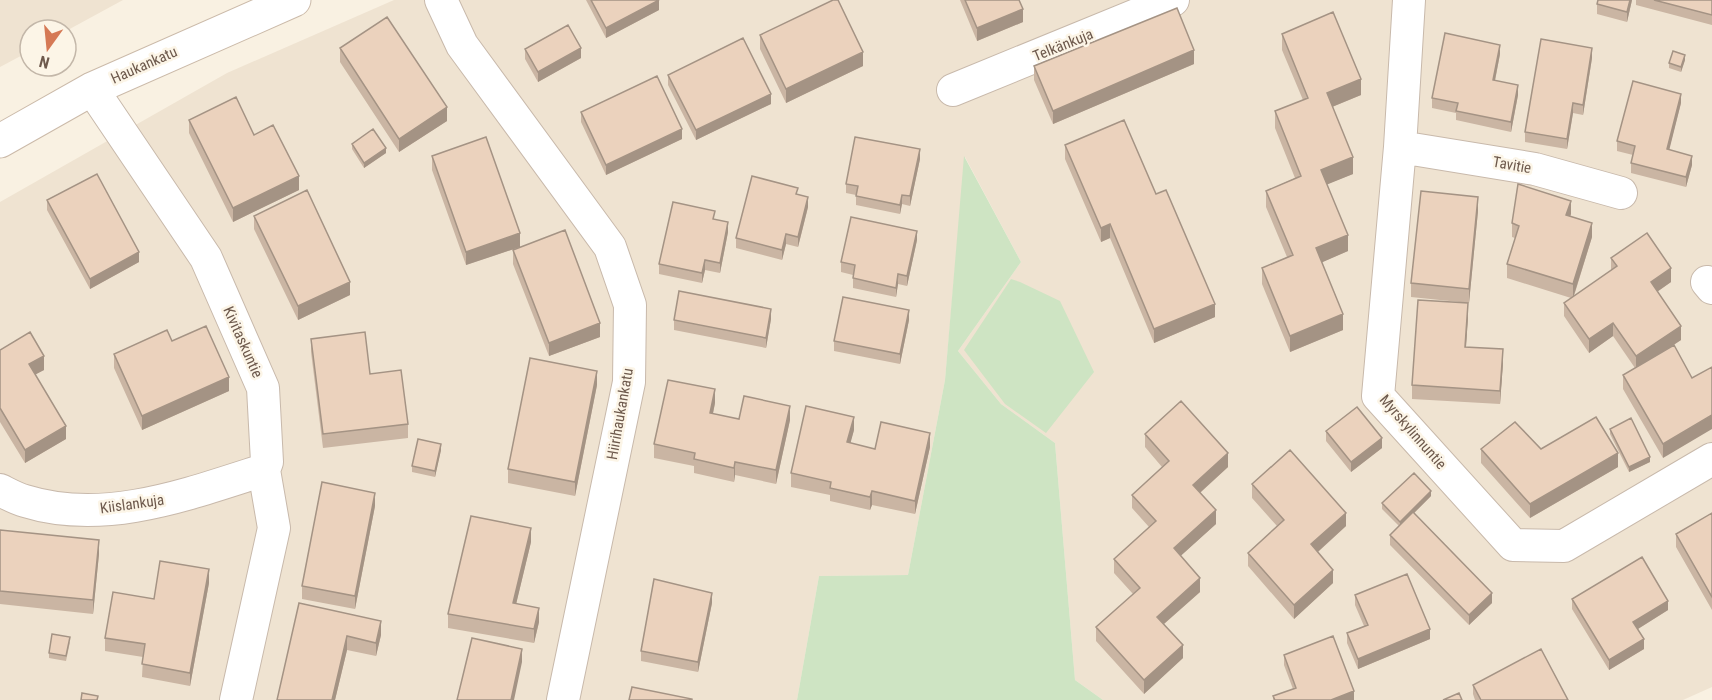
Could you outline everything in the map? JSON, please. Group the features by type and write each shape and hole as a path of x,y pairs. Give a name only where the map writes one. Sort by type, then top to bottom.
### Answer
{"street":[{"name":"Haukankatu","path":"0,141 92,88 294,0"},
{"name":"Hiirihaukankatu","path":"441,0 462,45 610,247 630,305 629,382 563,700"},
{"name":"Telkänkuja","path":"954,90 1173,0"},
{"name":"Myrskylinnuntie","path":"1409,0 1400,147 1378,396 1513,545 1564,546 1712,459"},
{"name":"Kivitaskuntie","path":"92,88 206,258 263,388 267,462 264,470 274,528 236,700"},
{"name":"Tavitie","path":"1400,147 1535,169 1621,193"},
{"name":"Kiislankuja","path":"0,490 25,501 74,511 118,509 177,497 264,470"}],"shaded area":[{"path":"0,0 123,0 78,24 78,18 18,18 18,57 0,67"},
{"path":"394,0 1712,0 1712,687 1683,700 1103,700 1075,680 1055,443 1001,404 958,351 1021,262 965,157 945,380 908,575 819,576 797,700 0,700 0,202 227,73"}],"green space":[{"path":"964,156 1021,262 958,351 1001,404 1055,443 1075,680 1103,700 797,700 819,576 908,575 945,380"},
{"path":"1011,279 1060,301 1094,372 1046,433 1005,404 964,350"}],"building":[{"path":"591,0 659,0 606,28"},
{"path":"833,0 838,0 863,52 786,89 760,35"},
{"path":"965,0 1019,0 1023,9 977,28"},
{"path":"1598,0 1630,0 1627,12 1597,4"},
{"path":"1654,0 1712,0 1712,15"},
{"path":"1177,8 1194,50 1053,111 1034,66"},
{"path":"1333,12 1361,79 1327,93 1353,157 1321,170 1348,235 1316,248 1343,314 1290,336 1262,268 1293,255 1266,191 1301,176 1275,111 1308,98 1282,34"},
{"path":"387,17 447,107 399,139 340,48"},
{"path":"568,25 581,48 538,72 525,49"},
{"path":"1445,33 1500,45 1493,80 1518,85 1511,122 1456,111 1458,103 1432,98"},
{"path":"743,38 771,94 696,130 668,75"},
{"path":"1541,39 1592,48 1583,105 1573,103 1567,139 1525,132"},
{"path":"1673,51 1685,55 1681,67 1669,63"},
{"path":"657,76 682,129 606,165 581,112"},
{"path":"1633,81 1681,94 1667,149 1692,156 1686,177 1631,163 1635,146 1617,141"},
{"path":"236,97 254,135 273,125 299,176 233,208 189,120"},
{"path":"1124,120 1156,194 1166,190 1215,304 1154,329 1110,224 1101,228 1065,145"},
{"path":"373,129 386,148 364,163 352,144"},
{"path":"486,137 520,233 466,252 432,156"},
{"path":"855,137 920,149 910,196 902,195 900,205 856,196 858,186 846,184"},
{"path":"97,174 139,252 90,279 47,200"},
{"path":"752,176 798,188 796,194 808,197 798,237 786,234 782,250 736,238"},
{"path":"1518,184 1571,201 1566,215 1592,223 1573,284 1507,264 1519,226 1512,223"},
{"path":"307,190 350,282 298,306 254,216"},
{"path":"1421,191 1478,197 1469,289 1411,283"},
{"path":"673,202 715,211 713,219 728,222 720,263 705,260 702,273 659,264"},
{"path":"851,217 917,231 907,276 898,274 896,288 853,278 855,265 841,262"},
{"path":"565,230 600,323 549,343 513,250"},
{"path":"1647,233 1671,268 1651,282 1681,326 1636,356 1613,323 1589,339 1564,303 1617,266 1611,258"},
{"path":"679,291 771,309 766,338 674,320"},
{"path":"843,297 909,310 900,354 834,341"},
{"path":"1418,300 1468,303 1465,347 1503,349 1500,391 1412,385"},
{"path":"206,326 229,377 142,416 114,354 167,330 172,341"},
{"path":"30,332 44,356 29,364 66,426 25,450 0,408 0,350"},
{"path":"365,332 370,374 401,370 408,424 323,434 311,339"},
{"path":"1674,345 1692,378 1712,367 1712,415 1663,444 1623,375"},
{"path":"530,358 597,371 575,482 508,469"},
{"path":"668,380 715,389 710,413 739,419 744,396 790,406 776,470 735,462 734,468 694,459 695,453 654,444"},
{"path":"1181,401 1228,453 1193,485 1216,510 1174,548 1200,578 1157,617 1183,645 1144,680 1096,627 1140,588 1114,559 1156,521 1132,495 1169,461 1145,434"},
{"path":"806,406 854,417 847,442 875,449 881,422 930,433 915,501 872,491 870,497 830,488 831,482 791,473"},
{"path":"1357,407 1382,438 1351,462 1326,431"},
{"path":"1596,417 1618,453 1530,504 1481,449 1515,422 1541,449"},
{"path":"1631,418 1650,457 1629,467 1610,429"},
{"path":"418,439 441,444 435,471 412,466"},
{"path":"1290,450 1346,513 1311,544 1333,570 1294,605 1248,553 1284,520 1252,484"},
{"path":"1414,473 1431,491 1400,522 1382,503"},
{"path":"322,482 375,493 355,596 302,586"},
{"path":"1413,512 1492,593 1469,615 1390,535"},
{"path":"1712,513 1712,597 1676,534"},
{"path":"471,516 531,528 513,603 539,608 534,629 448,614"},
{"path":"0,530 99,540 93,600 0,591"},
{"path":"1642,557 1668,601 1633,622 1644,639 1609,660 1572,599"},
{"path":"160,561 209,569 190,673 142,664 145,644 105,638 113,592 154,599"},
{"path":"1407,574 1430,629 1358,659 1347,633 1368,625 1355,595"},
{"path":"654,579 712,593 698,662 641,651"},
{"path":"299,603 381,621 376,643 347,636 332,700 277,700"},
{"path":"52,634 70,637 66,656 49,653"},
{"path":"1333,636 1354,691 1331,700 1275,700 1273,696 1296,688 1284,655"},
{"path":"472,638 522,649 511,700 457,700"},
{"path":"1541,649 1568,700 1481,700 1473,685"},
{"path":"632,687 692,699 692,700 629,700"},
{"path":"82,693 98,696 97,700 81,700"},
{"path":"1459,693 1462,700 1443,700"}]}
